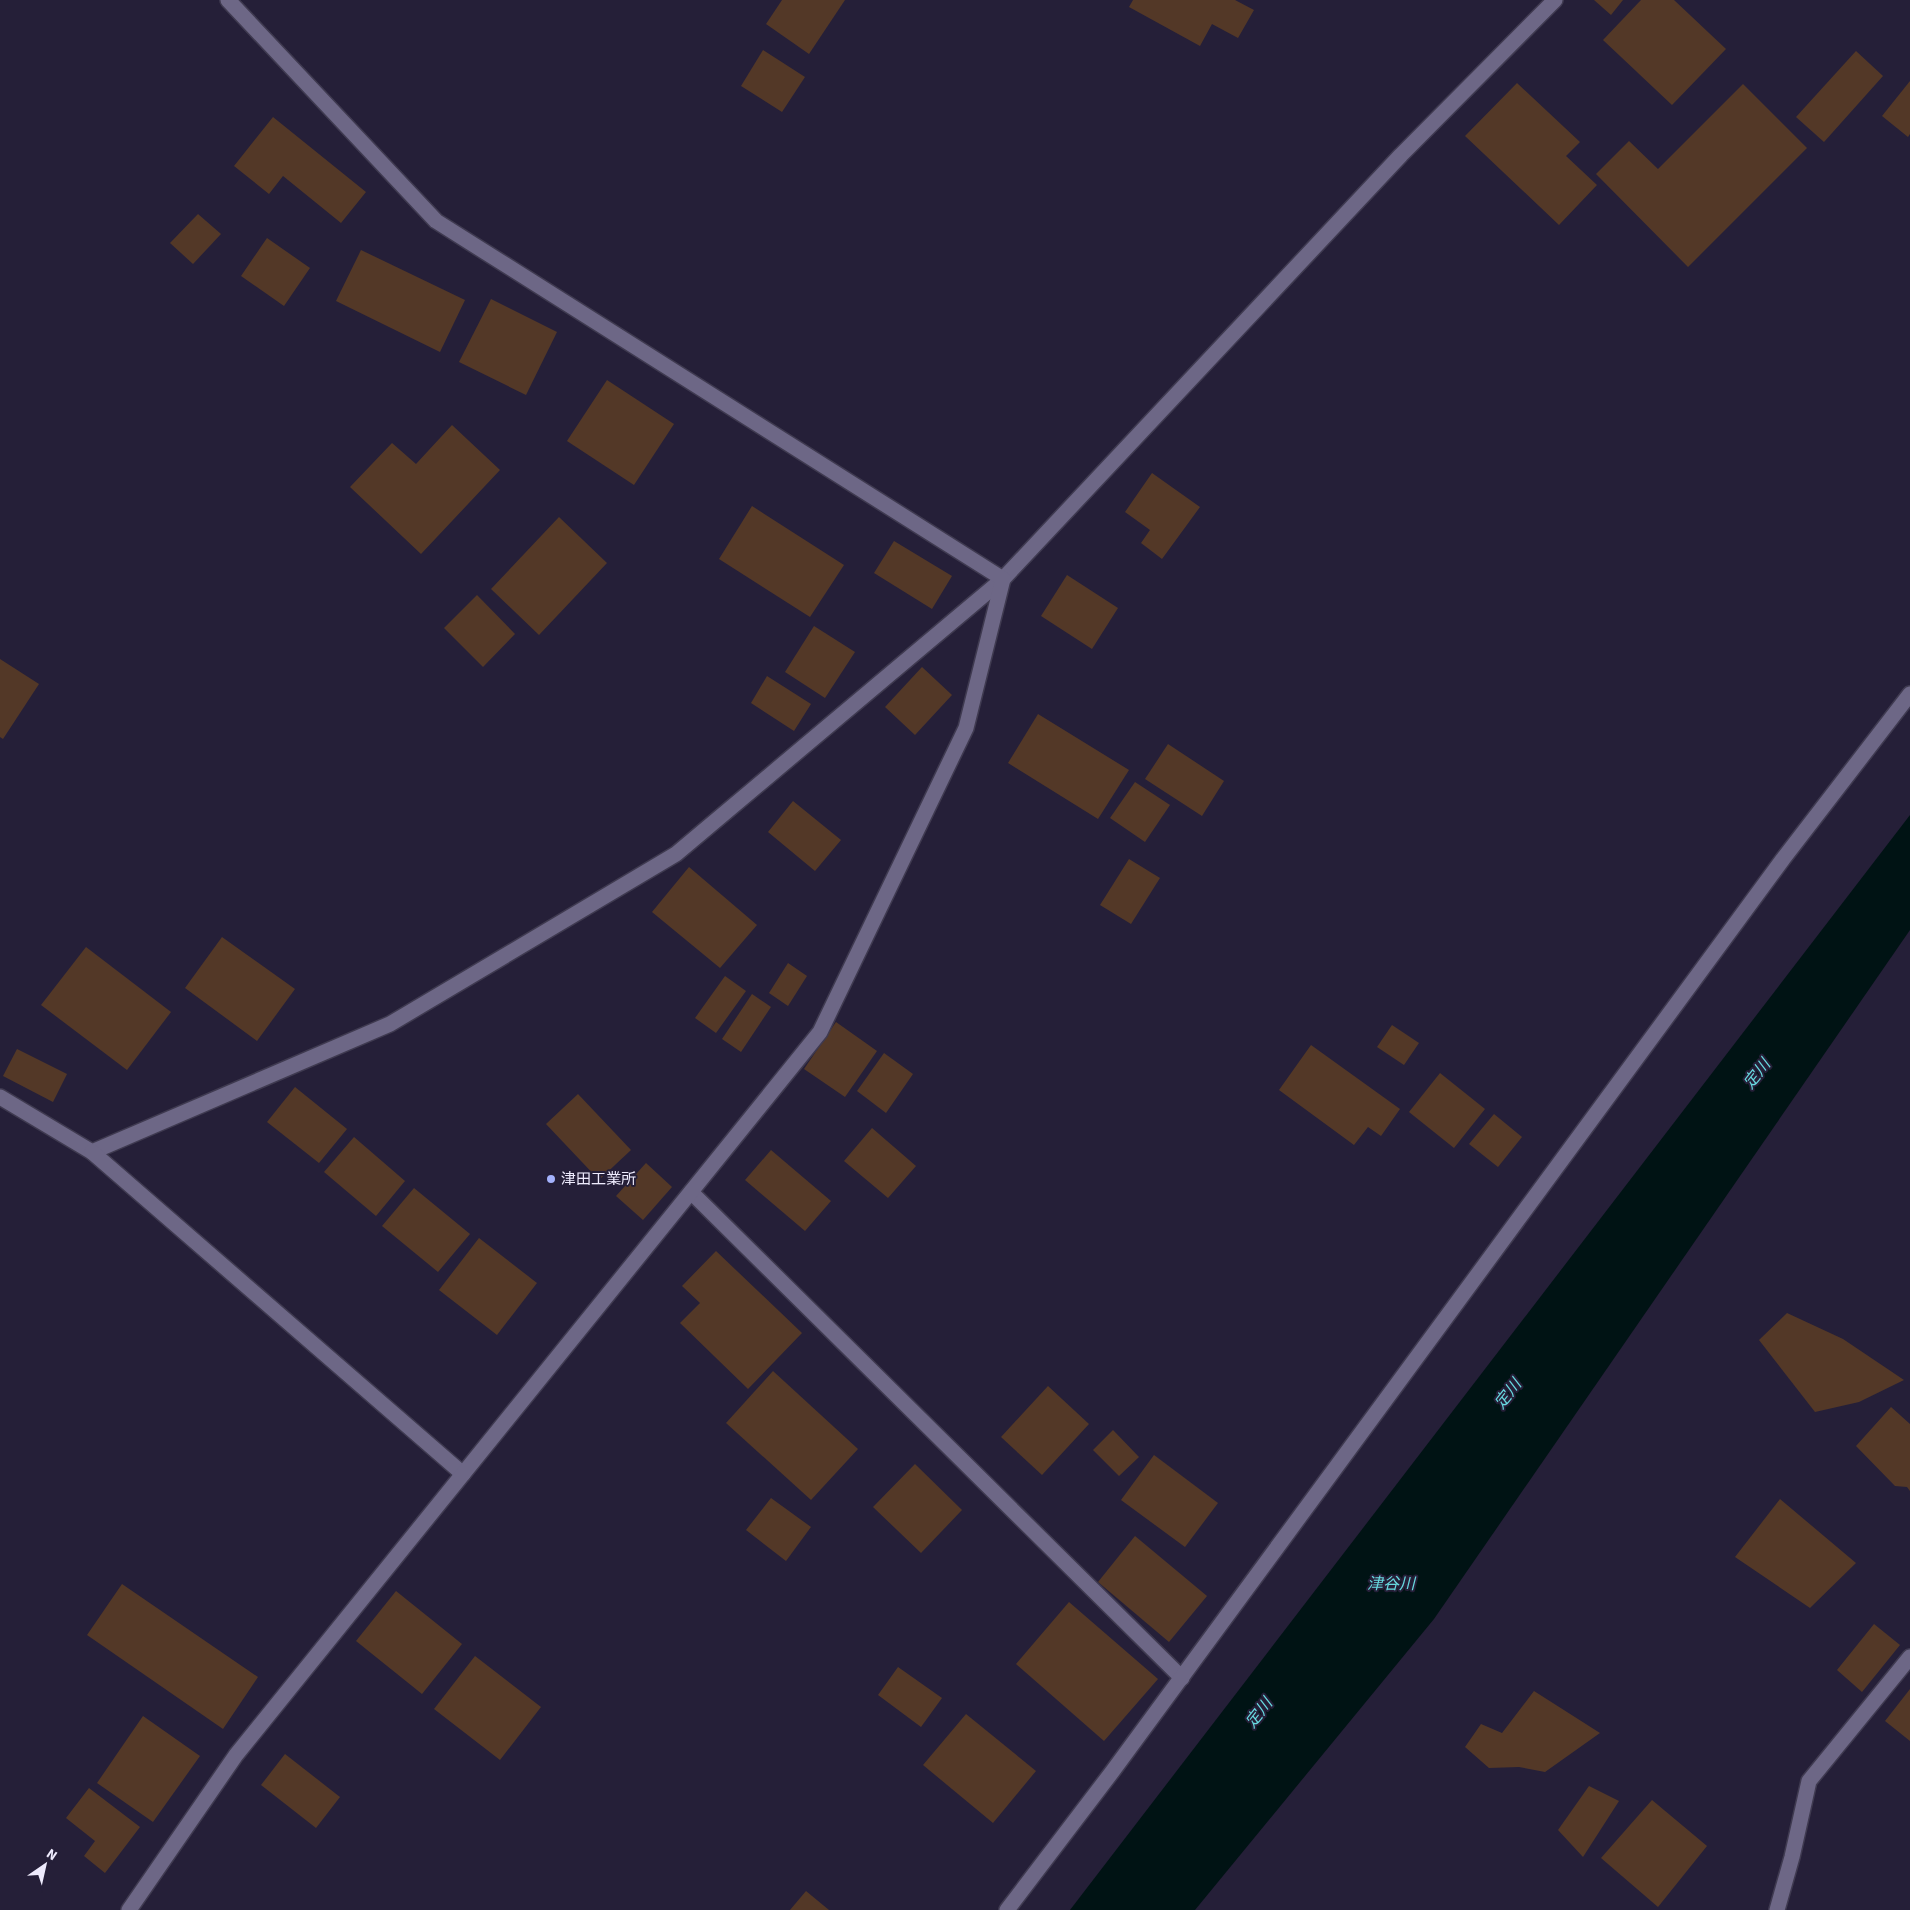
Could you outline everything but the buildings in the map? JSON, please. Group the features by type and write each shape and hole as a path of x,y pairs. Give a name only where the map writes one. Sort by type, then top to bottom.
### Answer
{"street":[{"path":"228,0 436,221 1003,579"},
{"path":"92,1152 390,1024 676,854 1003,579 1401,155 1555,0"},
{"path":"129,1910 236,1754 820,1032 966,728 1003,579"},
{"path":"1007,1910 1182,1678 1777,867 1910,694"},
{"path":"0,1097 92,1152 463,1474"},
{"path":"691,1192 1182,1678"},
{"path":"1777,1910 1792,1857 1809,1781 1910,1657"}],"water":[{"name":"津谷川","path":"1910,815 1910,930 1434,1619 1195,1910 1070,1910"}],"place":[{"name":"津田工業所","path":"551,1179"}],"water label":[{"name":"定川","path":"1757,1074"},
{"name":"定川","path":"1508,1394"},
{"name":"定川","path":"1259,1713"}]}
